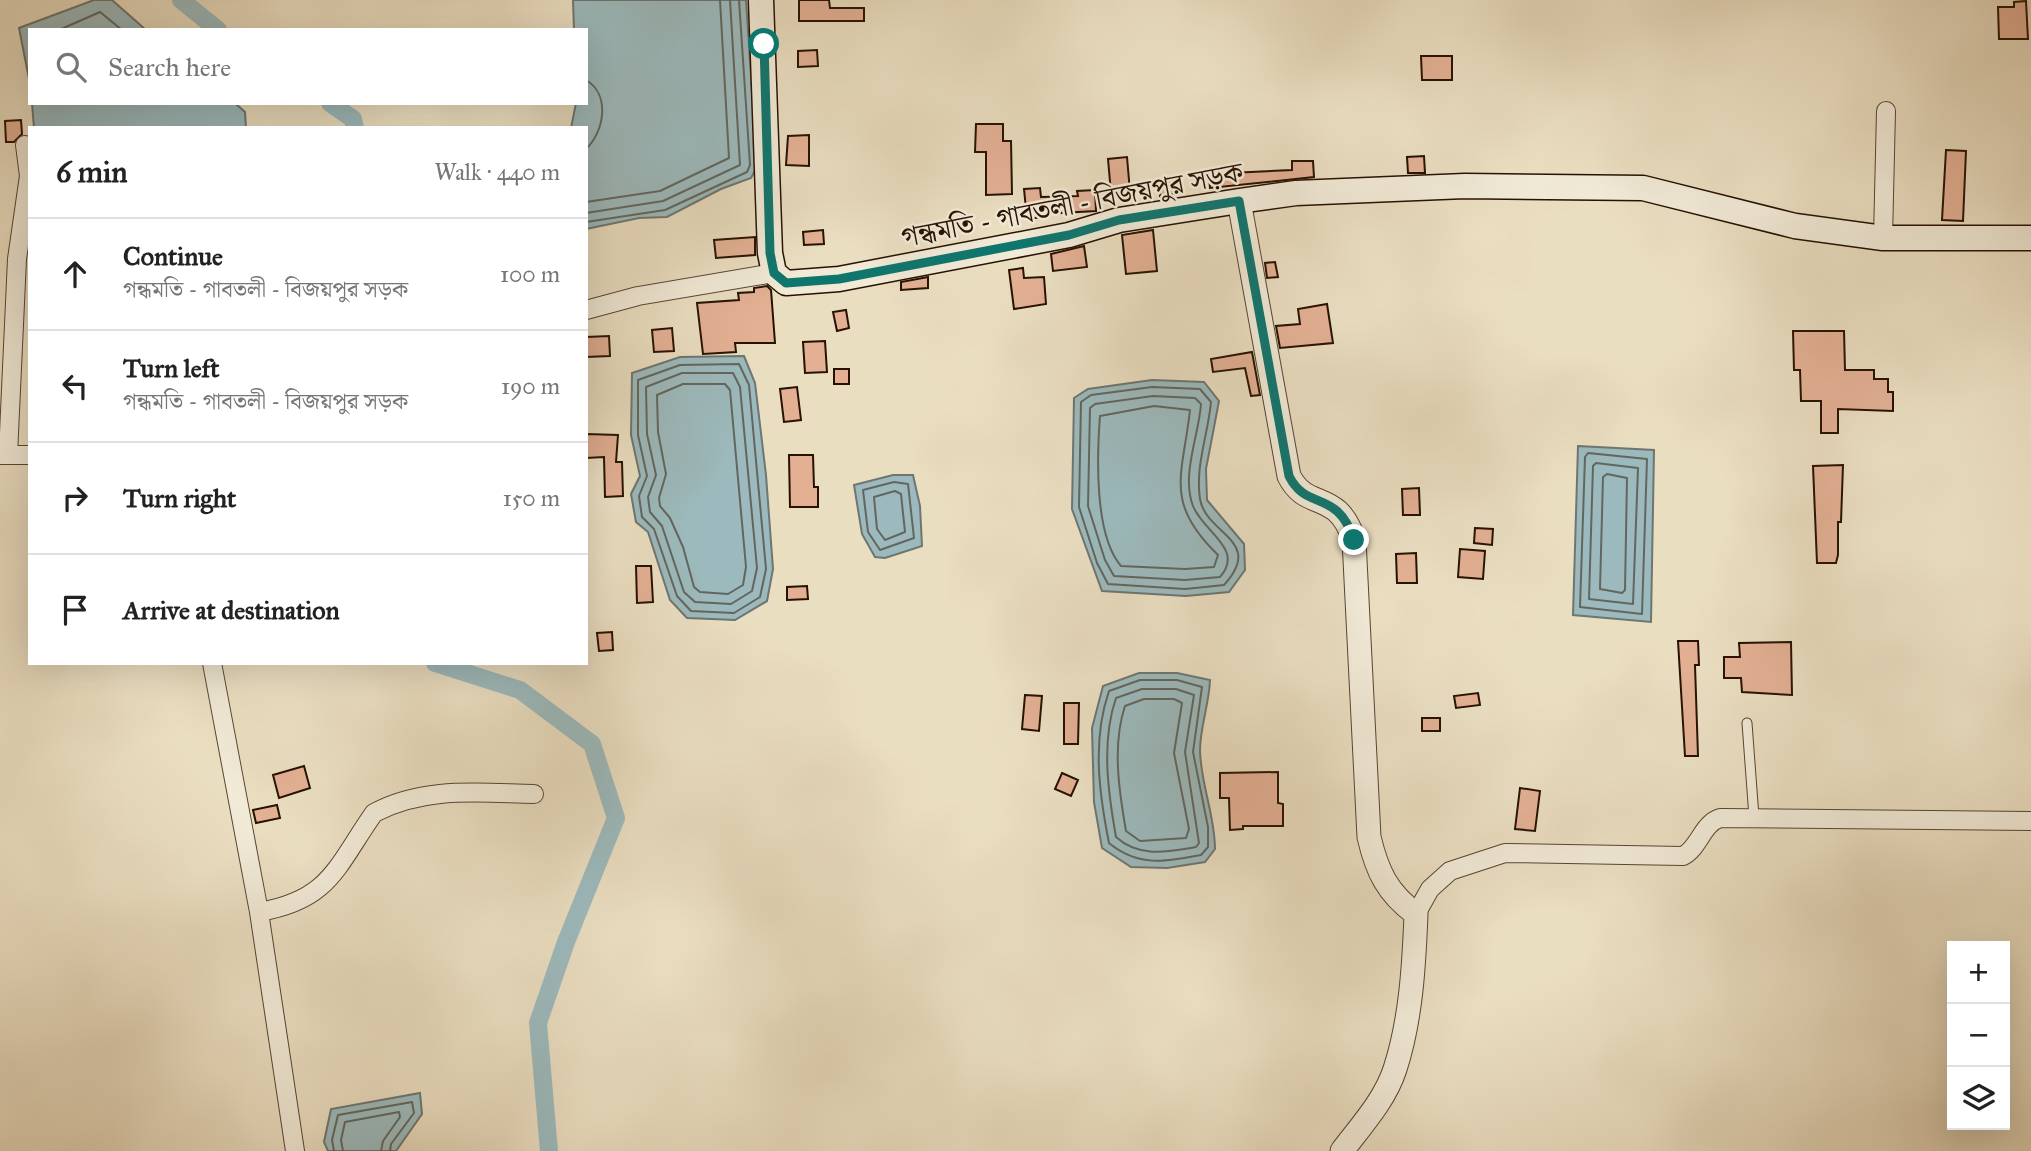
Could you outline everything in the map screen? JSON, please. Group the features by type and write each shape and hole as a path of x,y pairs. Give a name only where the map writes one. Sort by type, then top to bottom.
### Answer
{"main road":[{"path":"761,0 770,253 774,273"},
{"name":"গন্ধমতি - গাবতলী - বিজয়পুর সড়ক","path":"774,273 786,283 839,279 1069,235 1119,220 1296,193 1465,186 1643,188 1795,226 1883,238 2031,238"}],"street":[{"path":"1883,238 1886,111"},
{"path":"25,145 28,168"},
{"path":"28,183 17,259 4,455 28,456"},
{"path":"1239,201 1289,476 1301,492 1340,511 1354,540 1369,837 1382,880 1396,900 1416,914"},
{"path":"588,309 638,296 774,273"},
{"path":"212,665 259,912 295,1151"},
{"path":"259,912 298,903 327,884 374,813 384,808 409,798 449,792 534,794"},
{"path":"1342,1151 1374,1109 1395,1071 1414,968 1416,914 1430,889 1450,871 1506,853 1684,856 1691,852 1713,820 1754,817 2031,821"}],"lane":[{"path":"1747,723 1754,817"}],"water":[{"path":"94,0 112,0 144,28 28,28 28,74 19,28"},
{"path":"573,0 746,0 757,167 751,178 721,189 667,217 639,218 588,229 588,126 571,126 576,105 588,105 588,28 574,28"},
{"path":"32,105 237,105 245,112 246,126 34,126"},
{"path":"744,356 755,383 766,475 773,569 767,601 735,620 687,618 670,600 648,532 636,522 631,494 640,476 631,435 632,373 680,357"},
{"path":"1152,380 1204,382 1219,401 1206,469 1207,500 1244,544 1245,570 1229,592 1186,596 1102,591 1072,509 1074,398 1088,389"},
{"path":"1578,446 1654,450 1651,622 1573,615"},
{"path":"893,475 913,475 920,506 922,546 885,558 875,557 862,534 854,485"},
{"path":"1139,673 1177,673 1210,680 1200,751 1215,849 1205,862 1167,868 1131,867 1102,848 1094,802 1092,728 1103,686"},
{"path":"420,1093 422,1114 396,1151 328,1151 324,1142 331,1109"}],"building":[{"path":"799,0 829,0 830,8 864,8 864,21 799,21"},
{"path":"2026,1 2028,39 1999,39 1998,7 2014,7 2014,2"},
{"path":"817,50 818,66 798,67 798,51"},
{"path":"1421,56 1452,56 1452,80 1422,80"},
{"path":"21,120 22,134 14,142 6,142 5,121"},
{"path":"976,124 1003,124 1003,141 1011,141 1012,194 986,195 986,152 975,152"},
{"path":"809,135 809,166 786,165 788,136"},
{"path":"1946,150 1966,151 1963,221 1942,220"},
{"path":"1424,156 1425,173 1408,173 1407,157"},
{"path":"1127,157 1130,192 1111,193 1108,159"},
{"path":"1292,161 1313,161 1314,177 1210,188 1209,174 1292,170"},
{"path":"1175,182 1176,194 1160,196 1159,183"},
{"path":"1040,188 1041,197 1078,196 1077,191 1095,190 1096,211 1043,214 1043,217 1027,219 1024,189"},
{"path":"823,230 824,244 804,245 803,232"},
{"path":"1153,230 1157,271 1126,274 1122,235"},
{"path":"755,237 755,255 716,258 714,240"},
{"path":"1084,246 1087,267 1053,271 1051,254"},
{"path":"1275,262 1278,277 1267,278 1265,263"},
{"path":"1023,268 1024,278 1044,277 1046,304 1014,309 1009,270"},
{"path":"928,277 928,288 901,290 901,282"},
{"path":"767,286 771,290 775,343 735,343 736,352 703,354 697,303 739,300 738,293 754,292 754,288"},
{"path":"1327,304 1333,343 1280,348 1276,326 1300,324 1298,309"},
{"path":"846,310 849,328 837,331 833,312"},
{"path":"672,328 674,351 654,352 652,330"},
{"path":"1793,331 1844,331 1845,370 1874,370 1874,379 1888,379 1888,392 1893,392 1893,411 1838,409 1838,433 1821,433 1821,401 1801,401 1800,370 1794,370"},
{"path":"609,336 610,356 588,357 588,337"},
{"path":"825,341 827,372 805,373 803,342"},
{"path":"1252,352 1260,395 1251,396 1245,368 1213,372 1211,359"},
{"path":"834,369 849,369 849,384 834,384"},
{"path":"797,387 801,420 784,422 780,389"},
{"path":"588,434 618,435 616,462 622,462 623,496 605,497 604,457 588,458"},
{"path":"789,455 813,455 818,507 790,507"},
{"path":"1843,465 1836,563 1817,563 1813,466"},
{"path":"1419,488 1420,515 1403,515 1402,489"},
{"path":"1475,528 1493,529 1492,545 1474,543"},
{"path":"1460,549 1485,551 1483,579 1458,577"},
{"path":"1416,553 1417,583 1397,583 1396,554"},
{"path":"636,566 651,566 653,602 637,603"},
{"path":"807,586 808,599 787,600 787,587"},
{"path":"612,632 613,650 599,651 597,633"},
{"path":"1678,641 1698,641 1699,665 1695,665 1698,756 1685,756"},
{"path":"1791,642 1792,695 1742,692 1741,678 1724,678 1724,657 1740,657 1739,643"},
{"path":"1478,693 1480,705 1456,708 1454,696"},
{"path":"1025,695 1042,696 1039,731 1022,729"},
{"path":"1064,703 1079,703 1078,744 1064,744"},
{"path":"1422,718 1440,718 1440,731 1422,731"},
{"path":"304,766 310,788 279,798 273,775"},
{"path":"1278,772 1278,803 1283,804 1283,826 1243,826 1243,829 1230,830 1229,798 1220,798 1220,773"},
{"path":"1062,773 1078,780 1071,796 1055,789"},
{"path":"1520,788 1540,791 1535,831 1515,829"},
{"path":"277,805 280,818 256,823 253,810"}],"waterway":[{"path":"181,0 216,28"},
{"path":"333,105 353,119 355,126"},
{"path":"441,665 520,690 592,744 616,818 566,942 538,1023 549,1151"}],"route":[{"path":"764,44 770,253 774,273 786,283 839,279 1069,235 1095,225 1119,220 1239,201 1264,325 1289,476 1295,488 1307,497 1324,501 1340,511 1354,540"}]}
